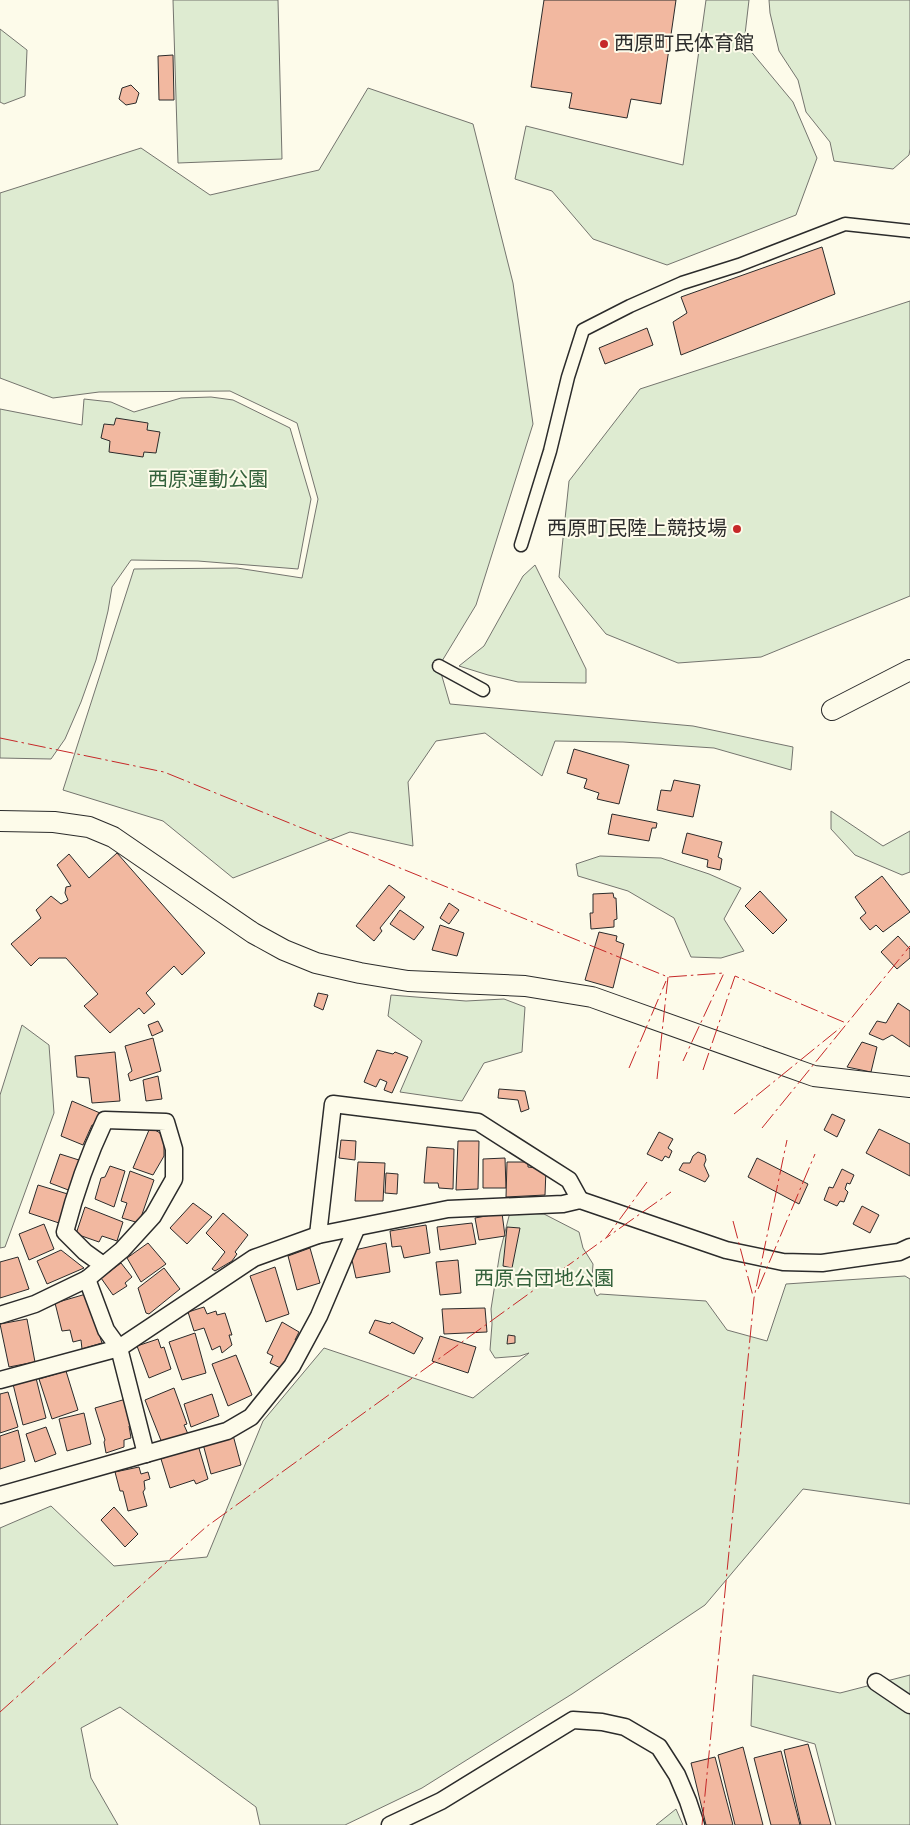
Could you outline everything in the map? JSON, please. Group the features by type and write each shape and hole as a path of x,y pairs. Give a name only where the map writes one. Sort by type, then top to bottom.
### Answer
{"street":[{"path":"521,545 550,452 568,377 583,330 630,306 682,283 739,266 844,224 910,231"},
{"path":"439,666 483,690"},
{"path":"832,710 910,670"},
{"path":"0,821 54,822 89,827 113,837 253,933 284,950 316,963 408,981 525,986 592,997 814,1076 910,1088"},
{"path":"318,1235 333,1104 478,1122 569,1180 580,1200"},
{"path":"0,1315 35,1304 86,1279 122,1250 153,1216 174,1179 174,1149 166,1122 106,1120 91,1151 74,1198 65,1232 85,1252 103,1265"},
{"path":"0,1380 119,1348 254,1258 318,1235 356,1229 448,1209 563,1204 580,1200 726,1250 783,1262 822,1263 899,1252 910,1247"},
{"path":"0,1495 227,1431 252,1417 292,1366 319,1316 356,1229"},
{"path":"86,1279 106,1330 119,1348 146,1454"},
{"path":"876,1682 910,1705"},
{"path":"390,1825 440,1801 573,1720 602,1722 625,1728 659,1747 677,1775 696,1825"}],"green space":[{"path":"173,0 278,0 282,159 178,163"},
{"path":"706,0 749,0 744,43 793,102 817,158 796,215 667,265 593,239 552,191 515,179 526,126 683,165"},
{"path":"769,0 910,0 910,149 909,155 893,169 834,161 830,142 806,112 798,80 779,51 770,13"},
{"path":"0,29 27,50 25,96 4,104 0,102"},
{"path":"368,88 473,124 513,283 533,424 476,605 439,666 450,704 693,726 793,747 791,770 714,748 623,742 555,741 542,776 485,733 436,741 408,782 413,846 350,832 233,878 163,821 63,790 134,569 237,568 302,578 318,499 297,423 230,391 99,392 53,398 0,378 0,193 141,148 210,195 319,170"},
{"name":"西原町民陸上競技場","path":"910,301 910,596 761,657 678,663 606,634 559,577 569,481 640,389"},
{"name":"西原運動公園","path":"211,397 233,400 290,428 311,499 298,569 198,561 131,560 112,587 96,660 65,739 51,759 0,758 0,409 82,425 84,399 111,402 134,412 181,398"},
{"path":"535,565 586,669 586,683 518,682 459,666 484,646 523,576"},
{"path":"831,811 883,846 910,831 910,872 902,875 855,855 831,829"},
{"path":"600,856 661,858 709,874 741,888 724,919 744,951 721,958 691,957 674,918 628,891 578,876 576,864"},
{"path":"391,995 466,1001 504,999 525,1007 522,1052 484,1063 462,1101 400,1092 422,1041 388,1016"},
{"path":"22,1025 49,1045 54,1113 5,1247 0,1248 0,1095"},
{"name":"西原台団地公園","path":"510,1212 544,1214 579,1232 583,1248 593,1264 592,1279 597,1296 600,1294 706,1301 727,1330 767,1341 786,1284 905,1276 910,1279 910,1504 803,1489 705,1605 572,1694 422,1788 345,1825 260,1825 256,1807 120,1707 81,1728 91,1778 118,1825 0,1825 0,1528 51,1506 114,1566 207,1557 263,1421 324,1348 473,1398 529,1353 520,1356 495,1358 490,1350 491,1309 500,1252"},
{"path":"753,1675 840,1693 910,1675 910,1825 836,1825 815,1744 751,1726"},
{"path":"676,1809 683,1825 656,1825"}],"building":[{"name":"西原町民体育館","path":"544,0 676,0 661,104 631,99 627,118 569,108 572,93 531,87"},
{"path":"173,55 174,100 159,100 158,56"},
{"path":"131,85 139,93 136,103 126,105 119,99 122,88"},
{"path":"822,247 835,294 681,355 673,322 687,313 681,297"},
{"path":"647,328 653,345 605,364 599,348"},
{"path":"116,418 148,423 147,430 160,432 156,453 144,452 143,457 109,452 110,441 101,438 104,424 114,425"},
{"path":"574,749 629,765 619,804 597,799 599,793 584,788 587,779 567,773"},
{"path":"674,780 700,785 693,817 657,810 661,790 671,791"},
{"path":"612,814 657,823 656,828 652,828 649,841 608,834"},
{"path":"687,833 722,842 718,857 722,859 720,870 707,867 708,860 682,853"},
{"path":"117,853 205,953 182,975 174,966 146,993 155,1004 144,1014 139,1008 110,1033 84,1006 98,994 66,958 39,958 31,966 11,944 41,918 36,910 51,896 61,904 68,900 65,893 66,887 71,886 57,865 69,854 89,878"},
{"path":"882,876 910,912 883,932 876,925 870,930 860,918 866,913 855,897"},
{"path":"389,885 405,897 380,928 382,931 374,941 356,926"},
{"path":"760,891 787,920 773,934 745,906"},
{"path":"613,893 614,898 616,898 617,919 614,920 614,927 591,929 590,913 593,913 593,894"},
{"path":"449,903 459,910 449,924 440,918"},
{"path":"400,910 424,927 414,940 390,924"},
{"path":"440,925 464,933 457,956 432,950"},
{"path":"599,932 617,936 616,941 624,944 613,988 585,980"},
{"path":"898,936 910,949 910,958 897,969 881,952"},
{"path":"318,993 328,995 323,1010 314,1006"},
{"path":"898,1003 910,1011 910,1047 892,1035 883,1040 869,1034 877,1021 886,1023"},
{"path":"158,1021 163,1031 152,1036 148,1025"},
{"path":"153,1038 161,1071 130,1081 128,1074 132,1071 125,1046"},
{"path":"862,1042 877,1047 871,1072 847,1067"},
{"path":"377,1050 393,1054 395,1052 408,1057 392,1093 384,1090 387,1082 380,1079 376,1087 364,1082"},
{"path":"115,1052 120,1101 92,1103 89,1078 77,1077 75,1056"},
{"path":"158,1076 162,1099 146,1101 143,1080"},
{"path":"499,1089 525,1091 529,1109 521,1112 518,1100 498,1098"},
{"path":"72,1101 100,1113 96,1125 92,1125 83,1145 61,1136"},
{"path":"832,1114 845,1120 837,1137 824,1130"},
{"path":"879,1129 910,1144 910,1176 866,1153"},
{"path":"149,1130 155,1130 160,1133 164,1143 164,1156 153,1175 133,1168"},
{"path":"659,1132 673,1139 668,1148 672,1151 669,1158 665,1156 662,1161 647,1154"},
{"path":"341,1140 356,1141 355,1160 339,1158"},
{"path":"458,1141 479,1141 478,1189 456,1190"},
{"path":"427,1147 454,1149 453,1189 439,1188 438,1183 424,1183"},
{"path":"698,1152 705,1155 704,1165 709,1176 705,1182 679,1170 683,1163 690,1163 693,1156"},
{"path":"60,1154 82,1161 71,1191 50,1183"},
{"path":"505,1158 506,1188 483,1188 483,1159"},
{"path":"757,1158 808,1184 799,1204 748,1177"},
{"path":"358,1162 385,1163 383,1201 355,1201"},
{"path":"507,1162 528,1162 528,1167 546,1169 545,1195 506,1197"},
{"path":"110,1166 125,1171 114,1207 95,1199 101,1178 105,1177"},
{"path":"842,1169 854,1175 850,1184 847,1183 845,1189 848,1192 844,1202 840,1201 837,1206 824,1200 829,1187 833,1188"},
{"path":"130,1171 154,1180 139,1223 122,1218 127,1203 121,1201"},
{"path":"386,1173 398,1174 397,1194 385,1193"},
{"path":"38,1185 71,1195 62,1224 29,1213"},
{"path":"193,1203 212,1217 187,1244 170,1228"},
{"path":"862,1206 879,1215 870,1233 853,1224"},
{"path":"85,1207 123,1222 117,1241 102,1236 99,1242 76,1234"},
{"path":"223,1213 248,1235 235,1252 237,1254 232,1261 215,1271 212,1269 225,1252 206,1233"},
{"path":"502,1213 505,1236 479,1240 475,1218"},
{"path":"472,1223 476,1244 440,1250 437,1227"},
{"path":"44,1224 54,1249 29,1260 19,1234"},
{"path":"426,1225 430,1253 404,1258 401,1246 392,1247 390,1231"},
{"path":"507,1227 520,1228 512,1268 503,1266"},
{"path":"148,1243 166,1264 141,1282 127,1258"},
{"path":"386,1243 390,1272 356,1278 350,1251"},
{"path":"310,1248 320,1283 297,1290 288,1256"},
{"path":"61,1250 84,1268 47,1284 37,1261"},
{"path":"18,1257 29,1289 0,1298 0,1262"},
{"path":"458,1260 461,1293 440,1295 436,1262"},
{"path":"121,1263 132,1277 125,1283 127,1286 113,1295 101,1278"},
{"path":"275,1267 289,1314 266,1322 250,1276"},
{"path":"164,1268 180,1289 149,1314 146,1313 138,1288"},
{"path":"86,1294 102,1343 82,1349 81,1340 73,1342 70,1330 62,1331 55,1303"},
{"path":"204,1307 207,1314 216,1311 217,1315 225,1313 232,1335 229,1335 232,1345 222,1353 220,1346 212,1350 204,1328 194,1331 188,1312"},
{"path":"485,1308 487,1332 444,1334 442,1309"},
{"path":"27,1319 35,1362 9,1367 0,1324"},
{"path":"375,1320 390,1324 392,1322 423,1338 414,1354 369,1333"},
{"path":"282,1322 299,1332 295,1340 301,1342 285,1370 270,1363 273,1356 267,1353"},
{"path":"195,1333 206,1373 182,1380 169,1342"},
{"path":"508,1335 515,1336 515,1343 507,1344"},
{"path":"440,1336 476,1347 468,1373 432,1361"},
{"path":"158,1339 161,1348 164,1347 171,1369 149,1378 137,1346"},
{"path":"236,1355 252,1395 228,1406 212,1364"},
{"path":"66,1371 78,1410 52,1419 39,1379"},
{"path":"36,1378 46,1418 23,1425 13,1384"},
{"path":"174,1388 187,1424 184,1425 188,1434 162,1443 145,1400"},
{"path":"8,1392 18,1427 0,1433 0,1394"},
{"path":"212,1394 219,1416 191,1427 184,1404"},
{"path":"126,1399 134,1424 129,1426 131,1438 124,1440 124,1447 106,1453 105,1440 95,1408"},
{"path":"84,1413 91,1444 67,1451 59,1419"},
{"path":"46,1427 56,1454 35,1462 26,1434"},
{"path":"18,1430 25,1461 0,1469 0,1436"},
{"path":"233,1435 241,1465 211,1474 203,1444"},
{"path":"198,1445 208,1479 196,1484 194,1480 170,1488 161,1459"},
{"path":"139,1467 141,1474 148,1472 150,1479 144,1481 145,1489 143,1492 147,1506 128,1511 123,1491 120,1491 115,1472"},
{"path":"114,1507 138,1534 125,1547 101,1520"},
{"path":"808,1744 831,1825 801,1825 784,1750"},
{"path":"743,1747 763,1825 735,1825 718,1755"},
{"path":"781,1751 800,1825 771,1825 754,1758"},
{"path":"715,1757 733,1825 706,1825 691,1763"}],"power":[{"path":"0,738 164,772 668,977 724,973 683,1061"},
{"path":"762,1128 910,946"},
{"path":"703,1070 735,976 846,1023"},
{"path":"657,1079 668,977"},
{"path":"629,1068 666,981"},
{"path":"734,1114 840,1028"},
{"path":"702,1825 754,1298 787,1140"},
{"path":"758,1289 815,1154"},
{"path":"647,1182 606,1238 671,1192"},
{"path":"733,1221 753,1296"},
{"path":"0,1712 206,1527 606,1238"}],"place":[{"name":"西原町民体育館","path":"604,44"},
{"name":"西原町民陸上競技場","path":"737,529"}]}
